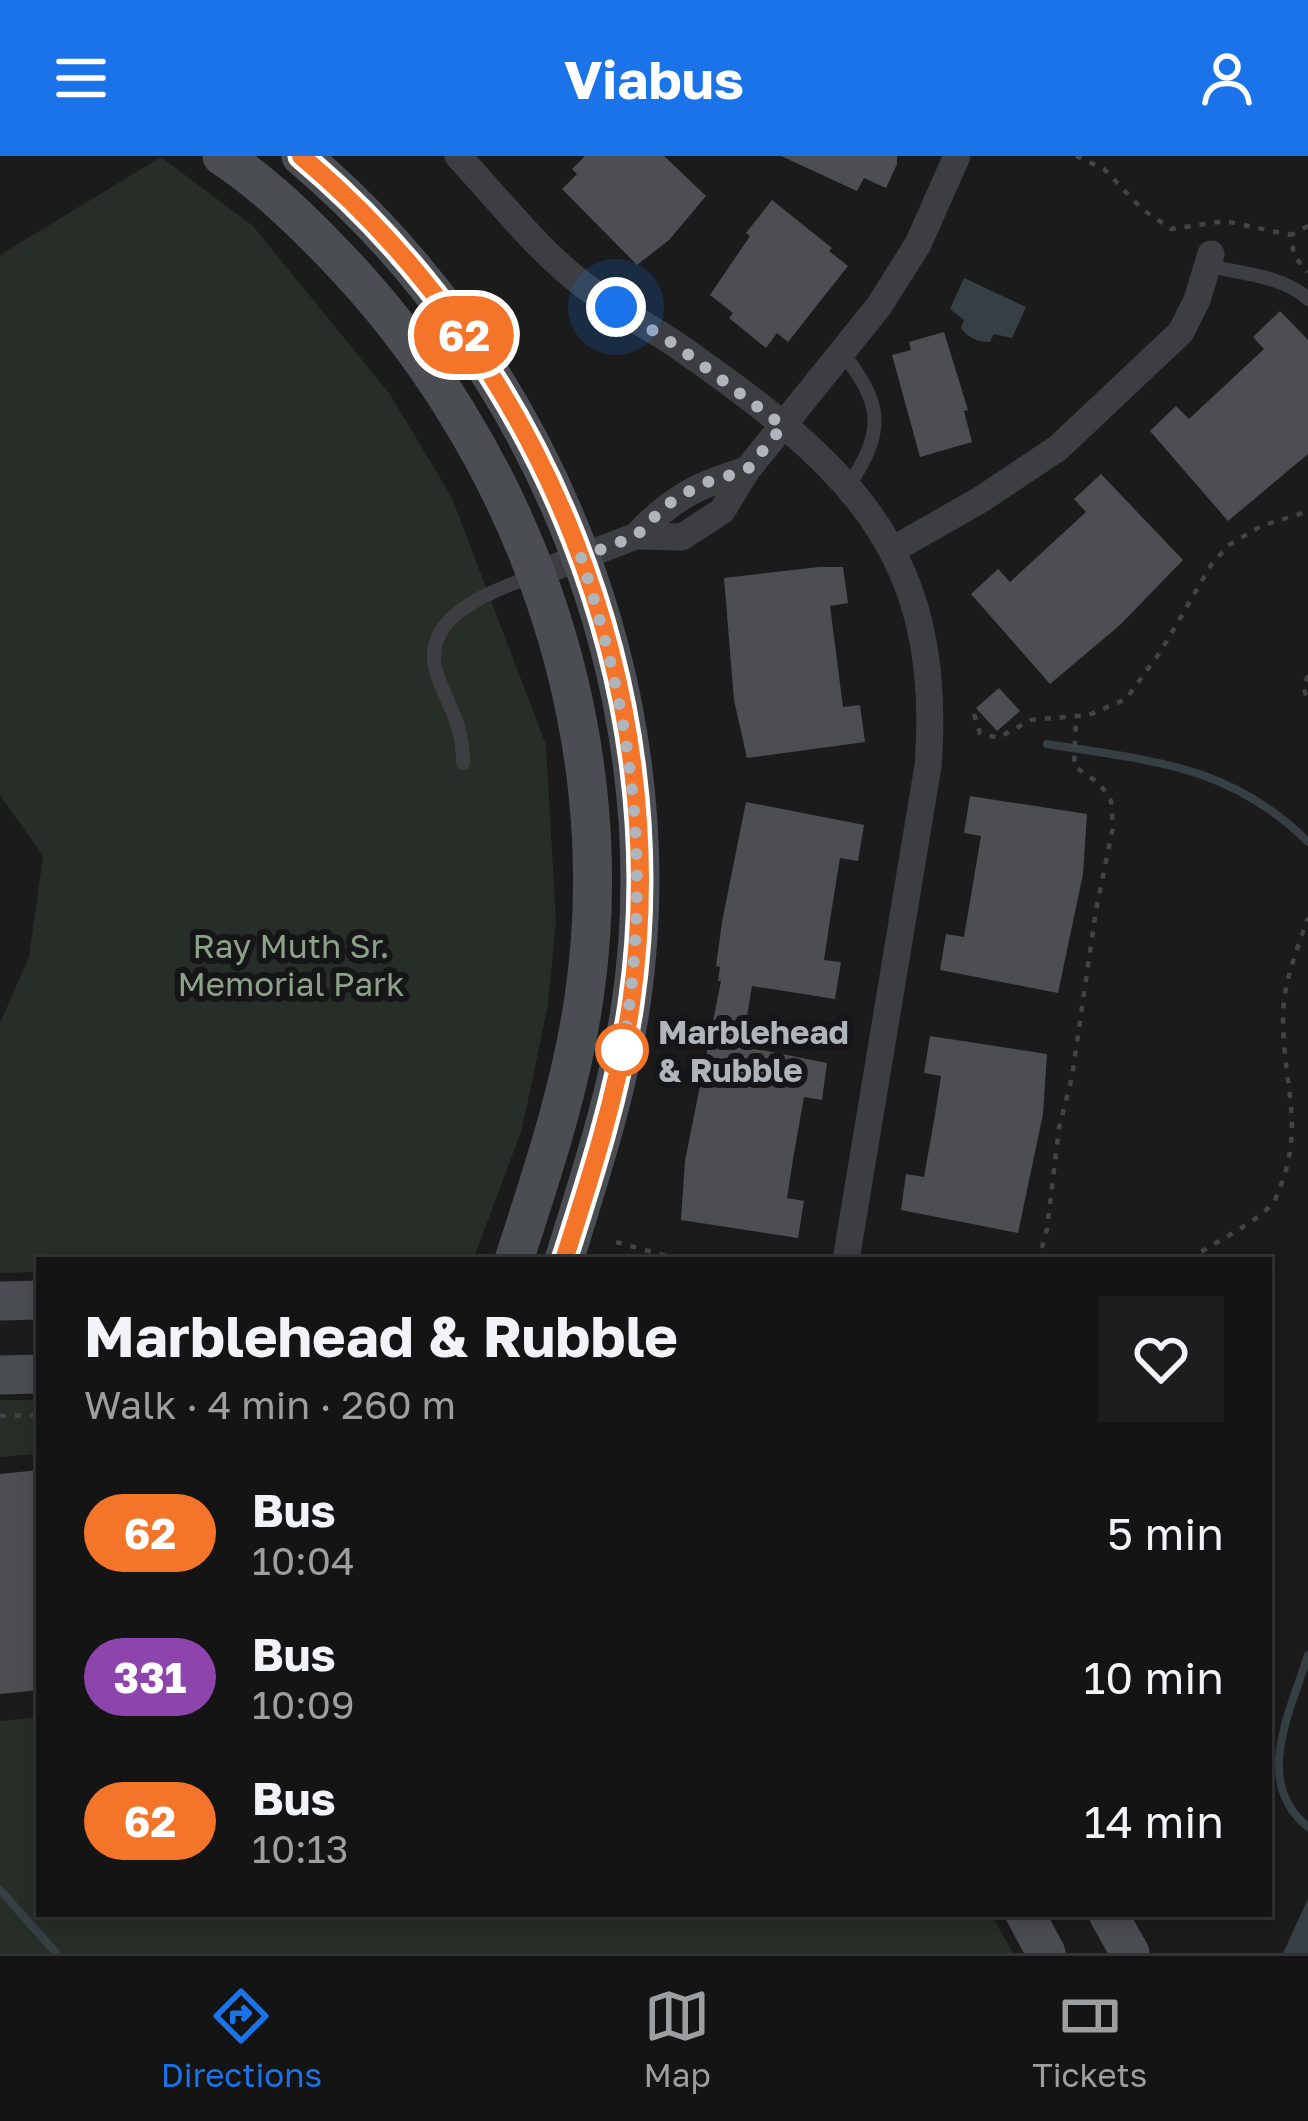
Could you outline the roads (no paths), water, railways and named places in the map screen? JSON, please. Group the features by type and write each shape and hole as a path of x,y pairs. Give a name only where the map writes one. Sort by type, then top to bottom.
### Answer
{"street":[{"path":"223,156 311,231 375,297 439,381 484,455 537,574 555,630 582,747 591,863 590,928 574,1058 515,1257"},
{"path":"301,156 412,265 478,355 534,450 581,557 600,618 628,739 638,862 637,929 620,1067 565,1257"},
{"path":"458,156 585,287 677,346 783,426 849,485 894,549 915,603 926,650 931,725 928,766 846,1257"},
{"path":"537,574 636,536 682,537 722,511 747,470 879,306 918,244 957,156"},
{"path":"894,549 1058,448 1181,332 1209,260"},
{"path":"0,1301 36,1300"},
{"path":"0,1375 36,1374"},
{"path":"1027,1917 1046,1953"},
{"path":"1110,1917 1130,1953"}],"lane":[{"path":"1209,260 1302,292 1308,299"},
{"path":"842,352 869,391 877,421 866,460 849,485"},
{"path":"463,763 461,728 434,661 440,634 461,609 537,574"}],"waterway":[{"path":"1047,744 1154,762 1218,781 1279,816 1308,842"},
{"path":"1308,1655 1286,1722 1279,1768 1291,1809 1308,1827"},
{"path":"0,1890 56,1953"}],"place":[{"name":"Marblehead & Rubble","path":"622,1050"}],"park label":[{"name":"Ray Muth Sr. Memorial Park","path":"291,964"}]}
